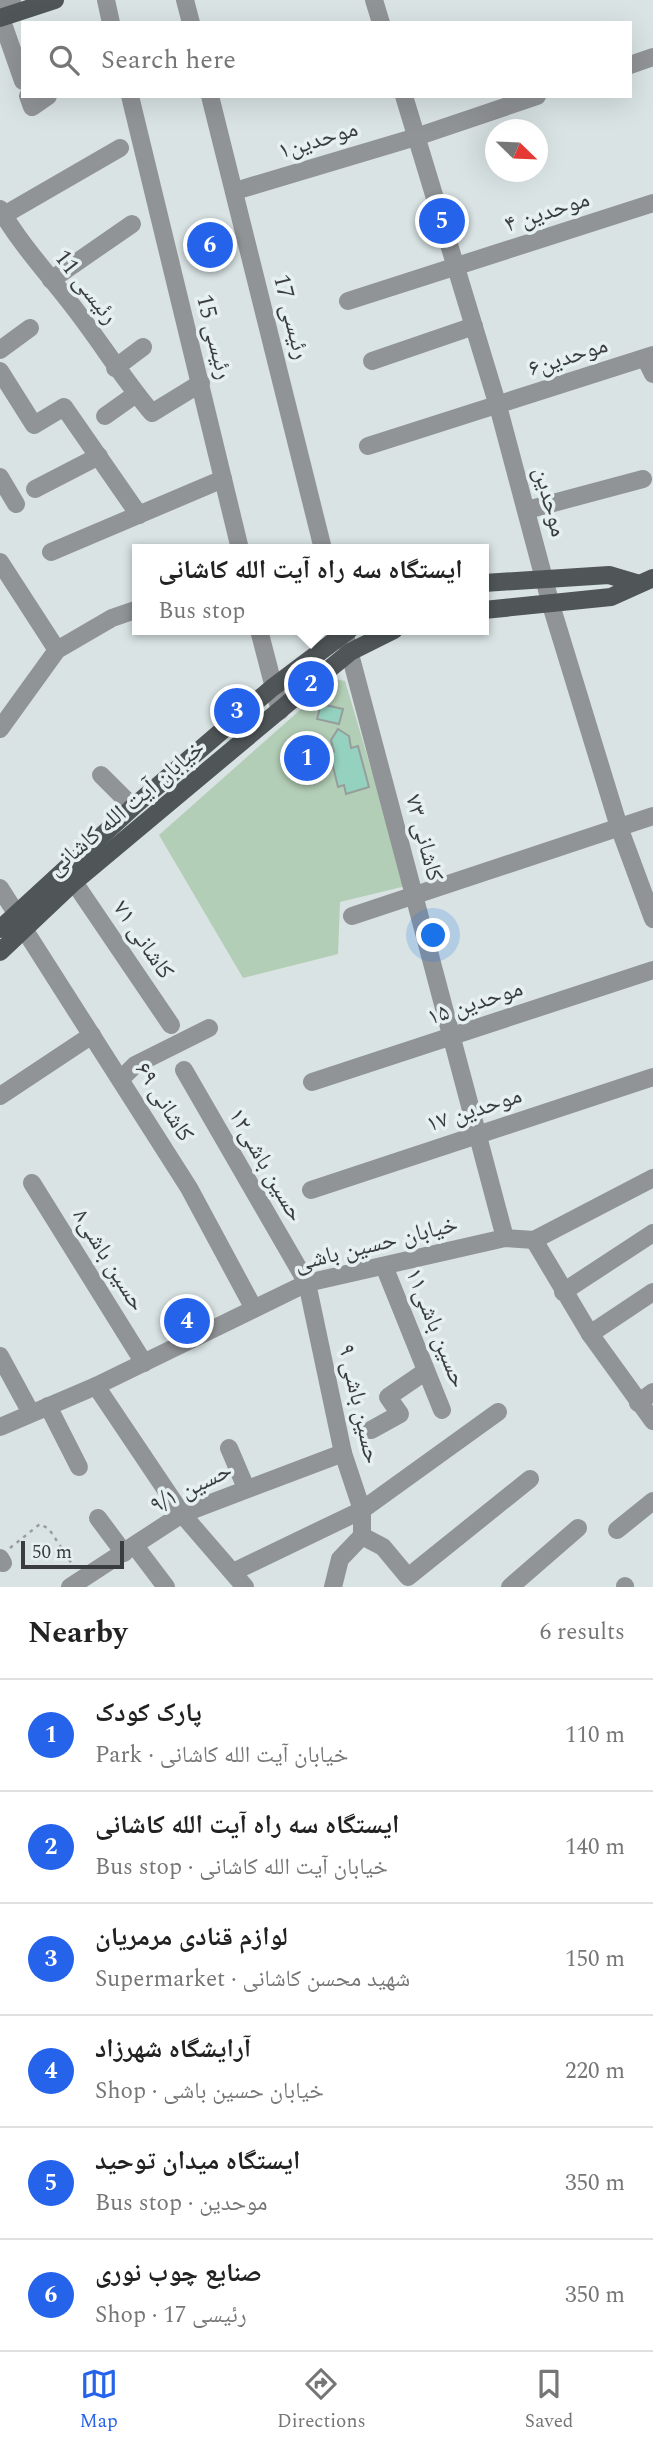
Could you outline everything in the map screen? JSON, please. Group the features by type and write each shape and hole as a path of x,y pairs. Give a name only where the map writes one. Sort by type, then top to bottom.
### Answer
{"main road":[{"path":"0,18 55,0"},
{"path":"489,583 609,575 645,580"},
{"path":"489,610 611,597 645,580"},
{"path":"0,929 20,921 133,807 272,688 340,635"},
{"name":"خیابان آیت الله کاشانی","path":"0,952 20,921 74,882 350,652 384,635"}],"street":[{"path":"0,4 12,0"},
{"path":"106,0 111,21"},
{"path":"186,0 191,21"},
{"path":"374,0 380,21"},
{"path":"0,18 21,76"},
{"path":"632,64 653,57"},
{"path":"29,98 32,107 45,98"},
{"name":"رئیسی 15","path":"130,98 239,544"},
{"name":"رئیسی 17","path":"211,98 322,544"},
{"name":"موحدین","path":"405,98 498,405 551,605 620,827 653,919"},
{"name":"موحدین۱","path":"235,191 416,137 531,98"},
{"path":"2,212 120,148"},
{"name":"موحدین ۴","path":"348,301 653,203"},
{"name":"رئیسی 11","path":"2,212 136,394"},
{"path":"51,280 132,224"},
{"path":"372,361 474,326"},
{"path":"0,350 30,328"},
{"path":"115,368 143,347"},
{"name":"موحدین۶","path":"368,446 498,405 650,363"},
{"path":"0,371 6,394 34,425 64,407 139,514"},
{"path":"105,415 136,394 152,413 201,383"},
{"path":"35,489 99,456"},
{"path":"0,477 16,504"},
{"path":"527,510 643,478"},
{"path":"51,552 223,479"},
{"path":"0,562 57,650"},
{"path":"0,729 57,650 112,618 132,611"},
{"path":"259,635 280,711"},
{"name":"کاشانی ۷۳","path":"346,635 505,1238"},
{"path":"101,775 133,807"},
{"path":"352,916 653,816"},
{"name":"کاشانی ۷۱","path":"74,882 171,1025"},
{"name":"کاشانی ۶۹","path":"0,888 189,1188 253,1307"},
{"name":"موحدین ۱۵","path":"312,1082 653,970"},
{"path":"121,1079 135,1065 209,1028"},
{"path":"0,1096 92,1035"},
{"name":"حسین باشی۱۲","path":"184,1070 307,1283"},
{"name":"موحدین ۱۷","path":"311,1190 653,1077"},
{"path":"653,1178 534,1240 590,1334 653,1421"},
{"name":"حسین باشی۸","path":"32,1183 144,1363"},
{"path":"563,1292 653,1233"},
{"name":"خیابان حسین باشی","path":"0,1427 96,1386 253,1307 307,1283 505,1238 534,1240"},
{"name":"حسین باشی۱۱","path":"384,1266 442,1409"},
{"name":"حسین باشی ۹","path":"307,1283 343,1453 362,1510 362,1536"},
{"path":"590,1334 653,1292"},
{"path":"0,1356 79,1467"},
{"path":"371,1430 400,1414 388,1397 426,1371"},
{"path":"96,1386 182,1514 245,1587"},
{"path":"638,1403 653,1392"},
{"path":"233,1572 362,1510 498,1412"},
{"path":"229,1448 246,1488"},
{"name":"حسین ۹/۱","path":"76,1583 182,1514 343,1453"},
{"path":"333,1587 340,1559 362,1536 383,1547 408,1577 530,1479"},
{"path":"617,1530 653,1501"},
{"path":"99,1518 166,1587"},
{"path":"510,1587 578,1528"}],"path":[{"path":"4,1557 40,1524 49,1529 76,1583"}],"green space":[{"path":"335,679 345,681 406,886 340,902 338,954 243,978 159,835"}],"building":[{"path":"321,704 343,709 339,724 317,719"},
{"path":"338,729 349,736 351,748 358,746 369,787 346,794 344,785 338,787 330,754 334,752 331,740"}],"place":[{"name":"ایستگاه میدان توحید","path":"442,221"},
{"name":"صنایع چوب نوری","path":"210,245"},
{"name":"ایستگاه سه راه آیت الله کاشانی","path":"311,684"},
{"name":"لوازم قنادی مرمریان","path":"237,711"},
{"name":"پارک کودک","path":"307,758"},
{"name":"آرایشگاه شهرزاد","path":"187,1321"}]}
